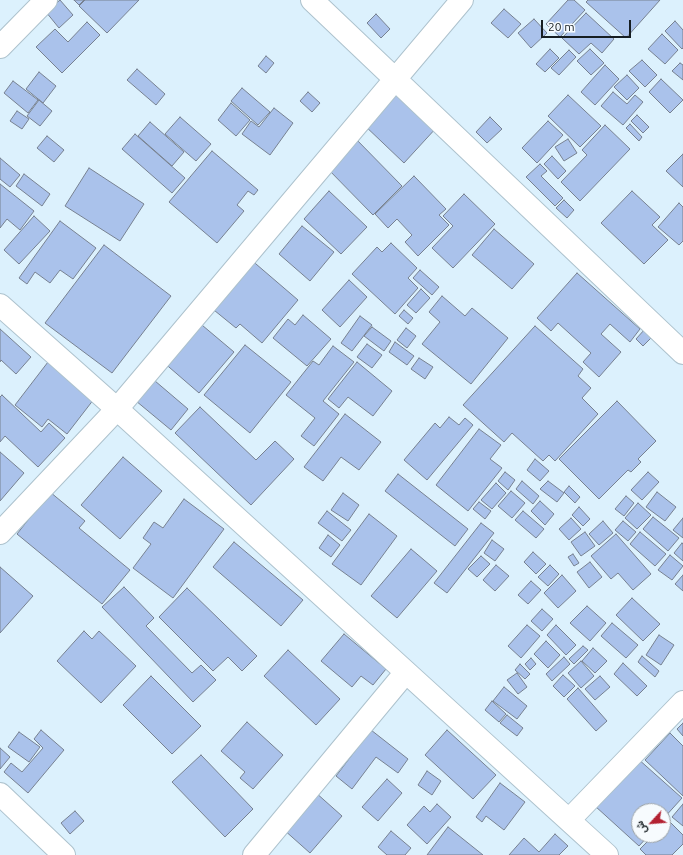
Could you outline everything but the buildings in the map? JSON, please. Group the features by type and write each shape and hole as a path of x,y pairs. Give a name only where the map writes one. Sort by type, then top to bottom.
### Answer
{"street":[{"path":"0,46 46,0"},
{"path":"312,0 683,353"},
{"path":"0,533 117,409 462,0"},
{"path":"0,305 117,409 607,855"},
{"path":"254,855 406,672"},
{"path":"569,820 683,702"},
{"path":"0,794 64,855"}]}
